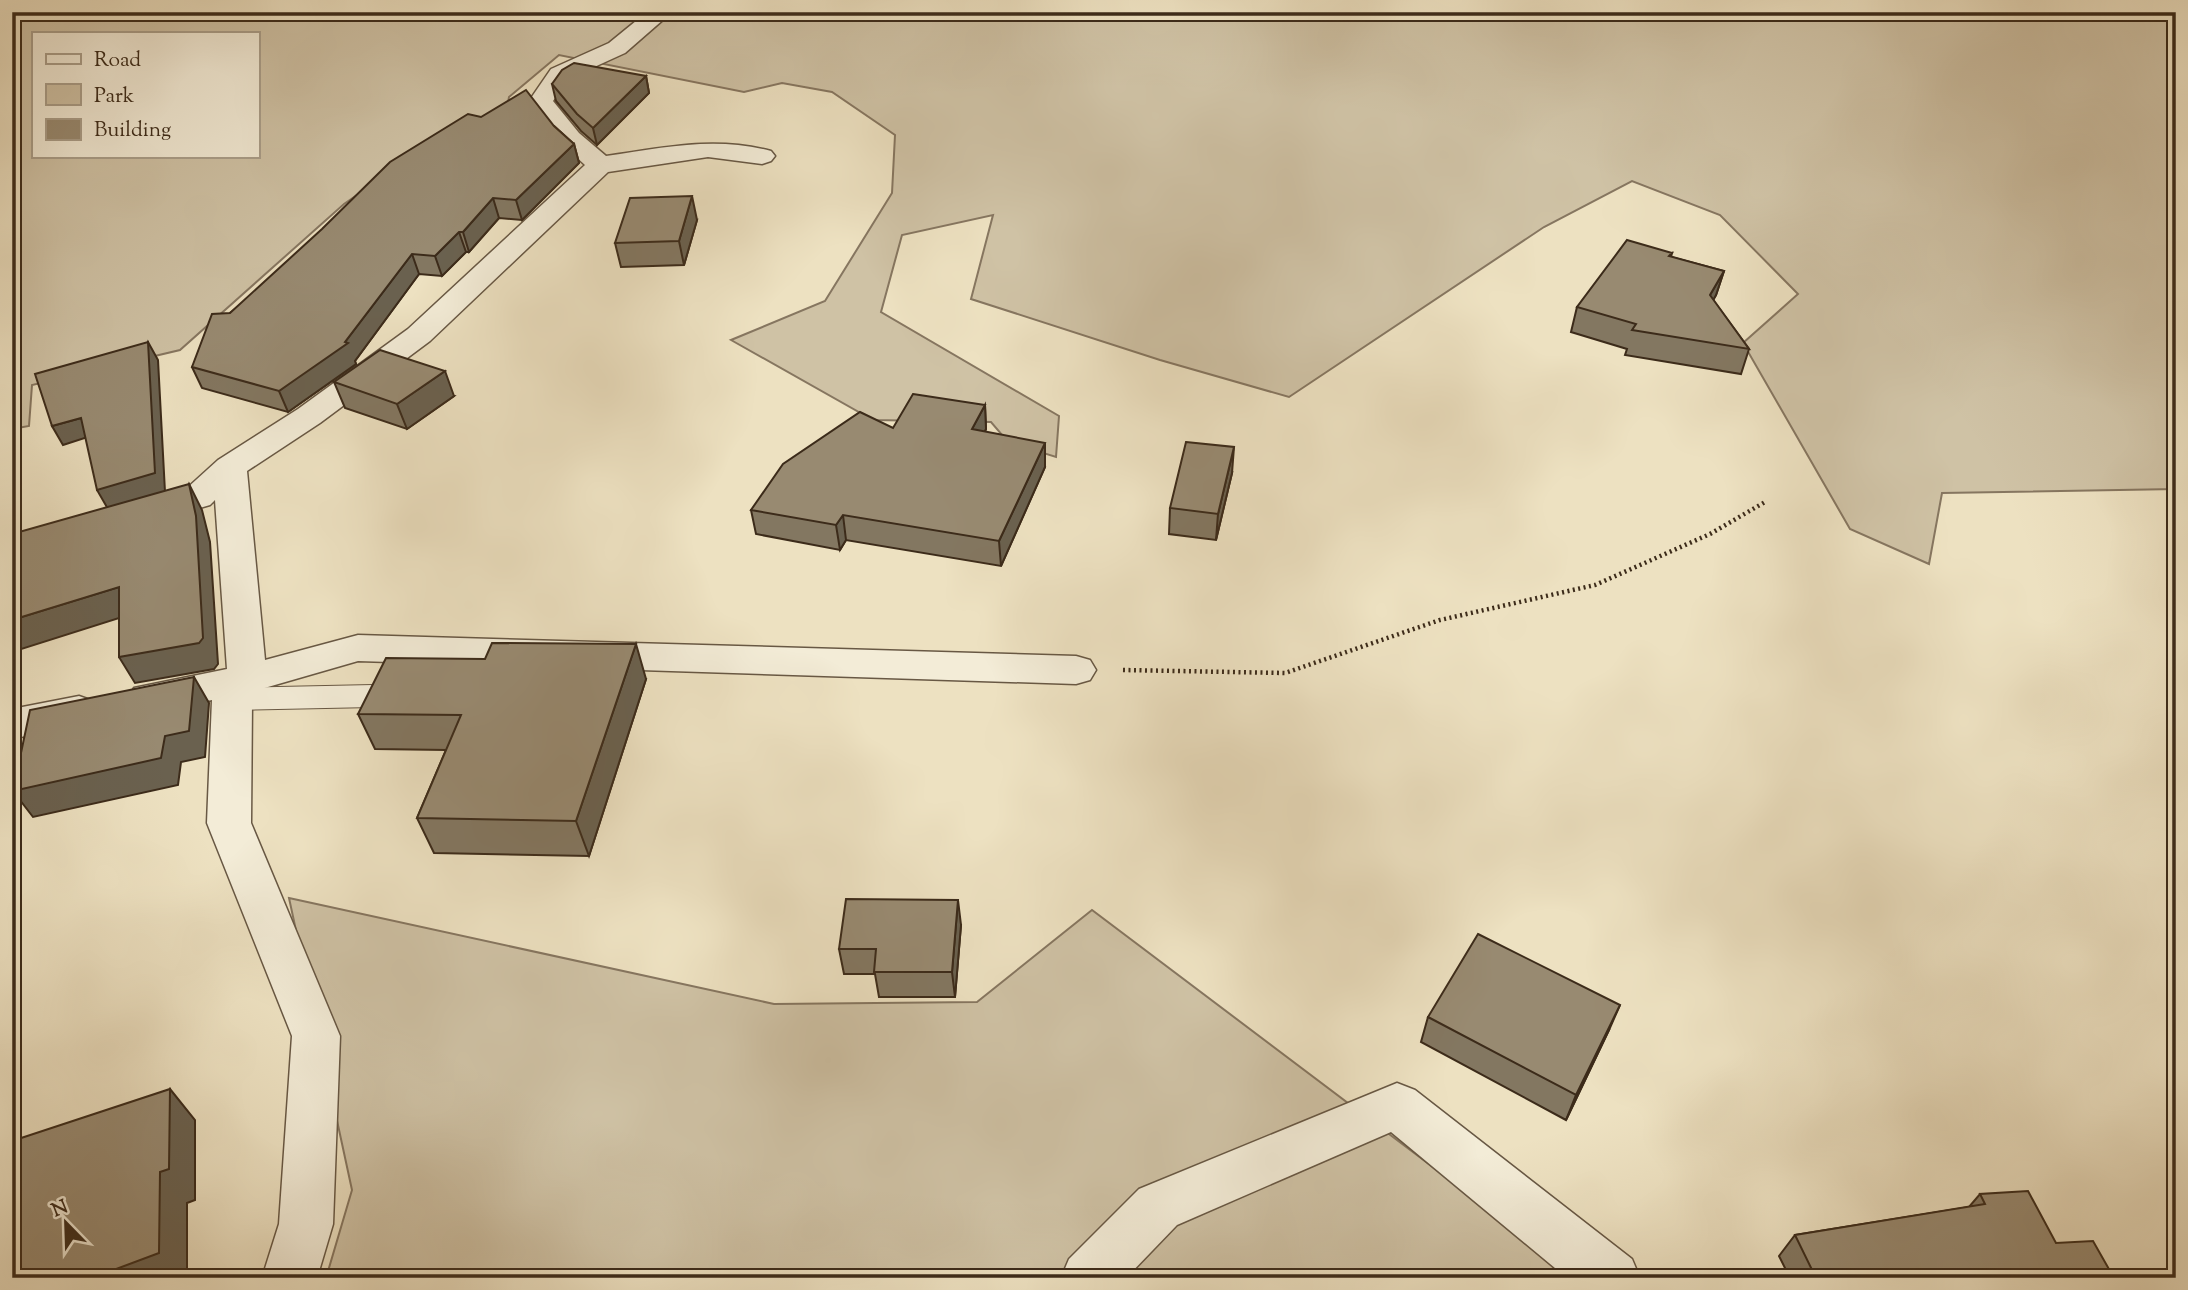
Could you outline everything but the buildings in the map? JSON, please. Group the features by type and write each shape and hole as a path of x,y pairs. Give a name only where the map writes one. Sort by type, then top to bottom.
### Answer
{"street":[{"path":"600,165 570,138 541,101 559,74 617,48 661,12"},
{"path":"118,521 198,497 230,467 309,416 419,335 600,165 708,149 762,156"},
{"path":"230,467 239,689 229,823 316,1036 306,1224 289,1278"},
{"path":"12,724 239,689 358,648 1076,670"},
{"path":"1088,1278 1158,1207 1397,1106 1613,1278"}],"lane":[{"path":"239,689 373,696"}],"path":[{"path":"1076,670 1285,673 1440,620 1595,585 1710,534 1765,502"}],"green space":[{"path":"12,12 2176,12 2176,489 1942,493 1929,564 1850,529 1743,343 1798,294 1720,215 1632,181 1544,227 1289,397 1160,360 971,299 993,215 902,235 881,312 1059,416 1056,457 1008,442 991,422 873,420 731,340 825,301 892,193 895,135 832,92 782,83 744,92 559,55 509,97 505,119 457,126 344,204 180,350 32,385 29,426 12,429"},
{"path":"289,898 774,1004 977,1002 1092,910 1580,1278 326,1278 352,1190"}]}
